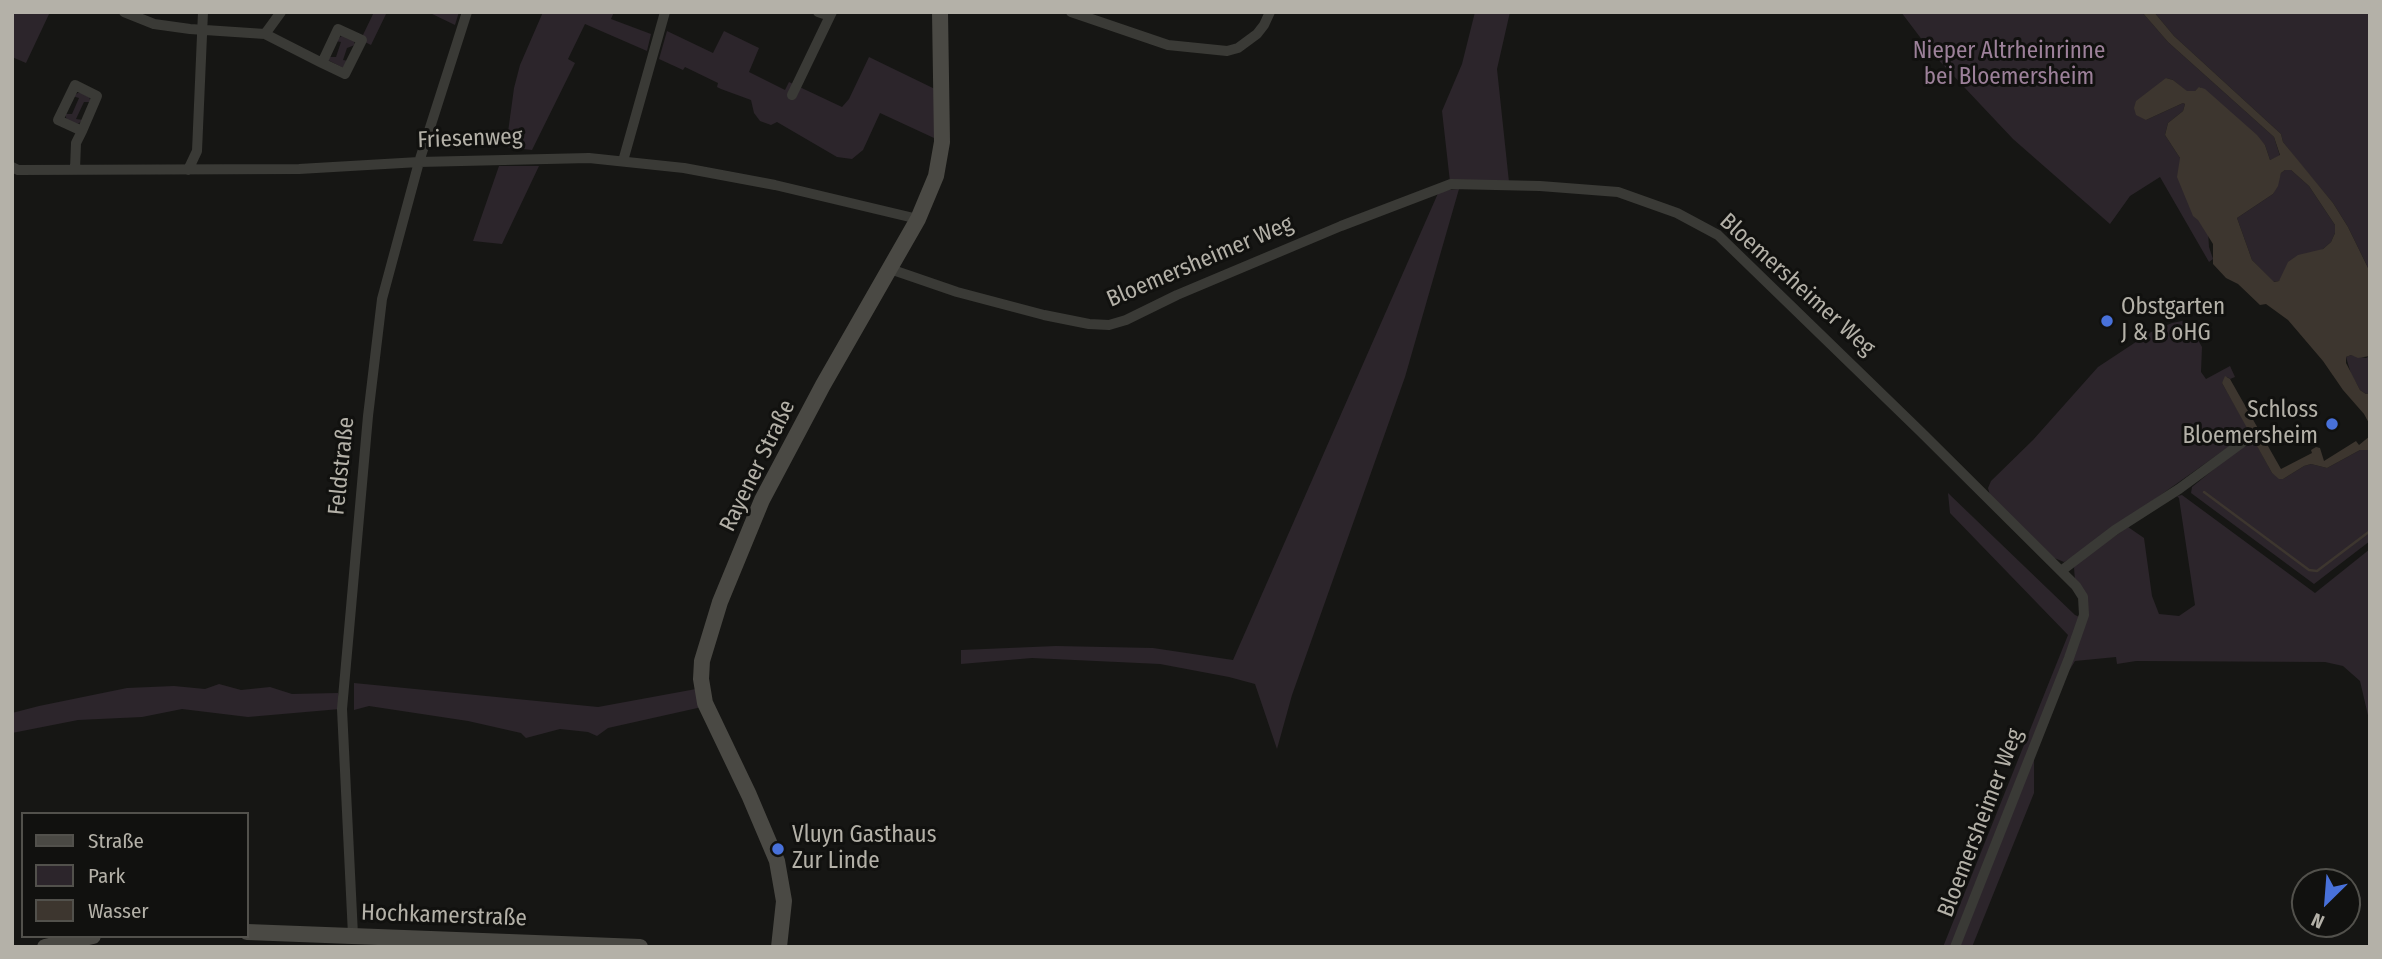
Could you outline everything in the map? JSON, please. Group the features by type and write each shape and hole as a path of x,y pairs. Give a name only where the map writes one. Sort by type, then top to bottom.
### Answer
{"street":[{"path":"188,170 197,150 203,12"},
{"path":"265,34 281,12"},
{"name":"Feldstraße","path":"353,935 342,709 382,299 419,162 467,12"},
{"path":"623,160 665,12"},
{"path":"792,95 831,14 818,12"},
{"name":"Rayener Straße","path":"779,947 784,901 777,861 749,794 705,703 701,679 702,661 720,602 762,500 918,219 936,176 942,142 940,12"},
{"path":"1071,12 1168,45 1227,51 1248,42 1257,34 1270,12"},
{"path":"129,13 154,23 202,30 265,34 322,62"},
{"path":"75,169 76,143 82,131"},
{"name":"Friesenweg","path":"12,182 15,169 299,169 530,158 623,160 684,167 918,219"},
{"name":"Bloemersheimer Weg","path":"890,269 957,292 1044,315 1109,325 1341,226 1451,184 1540,186 1618,192 1677,214 1718,235 2061,571 2083,597 2084,614 1955,947"},
{"path":"2061,571 2115,530 2179,489 2251,436"},
{"name":"Hochkamerstraße","path":"248,932 640,947"},
{"path":"45,947 84,938"}],"green space":[{"path":"12,12 50,12 26,63 12,57"},
{"path":"374,12 387,12 371,45 362,37"},
{"path":"428,12 459,12 455,25"},
{"path":"543,12 614,12 611,19 651,34 647,51 585,24 568,59 575,63 532,150 506,147 520,65"},
{"path":"1475,12 1510,12 1497,69 1509,182 1450,182 1442,111 1462,64"},
{"name":"Nieper Altrheinrinne bei Bloemersheim","path":"1901,12 2142,12 2168,42 2274,137 2280,156 2270,160 2265,145 2200,87 2195,91 2186,91 2173,80 2166,78 2146,120 2185,104 2183,111 2168,123 2165,135 2180,158 2208,231 2213,259 2209,262 2160,177 2130,196 2110,224 2013,139 1932,53"},
{"path":"2154,12 2370,12 2370,272 2333,203 2283,142 2281,134 2174,36"},
{"path":"667,31 713,53 724,31 759,48 749,72 785,90 789,82 842,107 849,99 869,57 937,90 934,138 880,113 863,150 852,159 837,157 777,122 771,125 760,121 754,113 751,100 717,87 718,83 685,67 683,70 659,59"},
{"path":"343,35 354,41 355,45 347,48 343,60 349,61 343,68 328,60 328,57 336,57 341,42 335,41"},
{"path":"80,92 89,97 91,102 84,102 76,119 83,120 78,124 67,121 65,114 72,114 79,98 72,96"},
{"path":"499,166 539,166 502,244 473,241"},
{"path":"2291,170 2309,186 2335,225 2335,233 2331,242 2323,249 2279,281 2273,282 2252,260 2237,218 2273,194 2281,173"},
{"path":"1459,189 1405,377 1292,695 1277,749 1255,684 1229,677 1160,664 1032,658 961,664 961,650 1056,646 1153,648 1233,660 1439,191"},
{"path":"2182,321 2190,326 2202,347 2201,372 2206,379 2230,366 2235,377 2227,377 2222,383 2250,432 2242,434 2237,441 2073,557 2064,562 2047,555 1991,499 1988,488 1991,481 2033,440 2098,367 2151,332"},
{"path":"2351,355 2366,358 2370,356 2370,393 2366,394 2360,390 2351,374 2346,357"},
{"path":"2253,438 2272,473 2283,479 2304,466 2311,464 2327,468 2360,450 2370,450 2370,541 2314,584 2191,493 2192,487 2241,447 2247,446"},
{"path":"1948,493 2075,615 2086,620 2075,580 2076,563 2128,527 2144,538 2152,596 2159,614 2179,616 2195,605 2177,496 2182,495 2315,593 2370,549 2370,724 2360,681 2343,666 2325,662 2136,661 2117,664 2116,657 2075,661 2061,684 2034,753 2034,793 1972,947 1943,947 2068,635 1950,513"},
{"path":"354,683 598,707 696,689 702,707 608,728 597,736 588,732 560,729 526,738 521,733 468,721 369,706 354,710"},
{"path":"219,684 241,690 270,687 292,694 338,693 340,709 248,717 182,709 142,717 78,720 12,733 12,713 39,706 127,688 174,686 205,689"}],"water":[{"path":"2142,12 2154,12 2174,36 2281,134 2283,142 2333,203 2348,227 2370,272 2370,356 2358,358 2351,355 2346,357 2346,363 2360,390 2366,394 2370,393 2370,425 2323,361 2288,320 2266,304 2260,305 2213,264 2213,244 2193,216 2177,177 2180,158 2165,135 2168,123 2183,111 2185,104 2146,120 2136,115 2136,101 2166,78 2187,91 2195,91 2199,87 2205,89 2257,135 2265,145 2270,160 2280,155 2274,137 2168,42","holes":["2291,170 2309,186 2335,225 2335,233 2331,242 2323,249 2298,255 2288,262 2279,281 2274,282 2252,260 2237,218 2273,194 2281,173"]},
{"path":"2225,376 2230,379 2281,469 2312,453 2311,450 2316,447 2320,448 2324,461 2356,441 2359,445 2370,436 2370,450 2360,450 2327,468 2311,464 2304,466 2279,479 2272,473 2222,383"}],"waterway":[{"path":"2204,492 2309,570 2317,571 2370,531"}],"place":[{"name":"Obstgarten J & B oHG","path":"2107,321"},
{"name":"Schloss Bloemersheim","path":"2332,424"},
{"name":"Vluyn Gasthaus Zur Linde","path":"778,849"}]}
